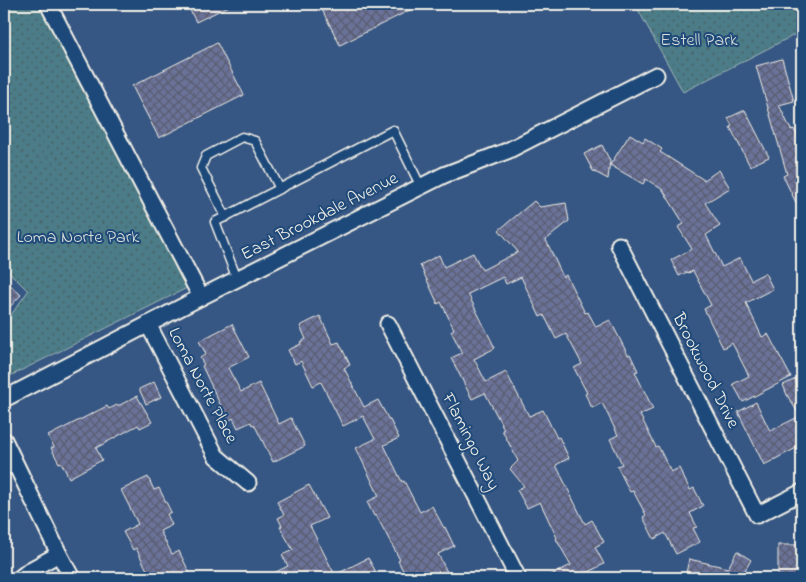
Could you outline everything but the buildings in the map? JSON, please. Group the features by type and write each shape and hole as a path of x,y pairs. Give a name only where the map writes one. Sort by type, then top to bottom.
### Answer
{"street":[{"path":"48,4 201,297"},
{"name":"East Brookdale Avenue","path":"4,399 201,297 444,175 507,151 656,75"},
{"name":"Brookwood Drive","path":"619,245 758,515 802,492"},
{"name":"Loma Norte Place","path":"148,324 216,456 248,483"},
{"name":"Flamingo Way","path":"388,324 518,578"},
{"path":"4,440 10,469 72,578"},
{"path":"20,578 30,570 59,554"}],"lane":[{"path":"237,279 215,222 394,130 420,187"},
{"path":"226,216 201,168 206,156 242,137 255,141 280,189"}],"green space":[{"name":"Loma Norte Park","path":"4,4 41,4 187,288 4,379 4,325 28,291 4,267"},
{"name":"Estell Park","path":"635,4 802,4 802,31 683,92"}]}
